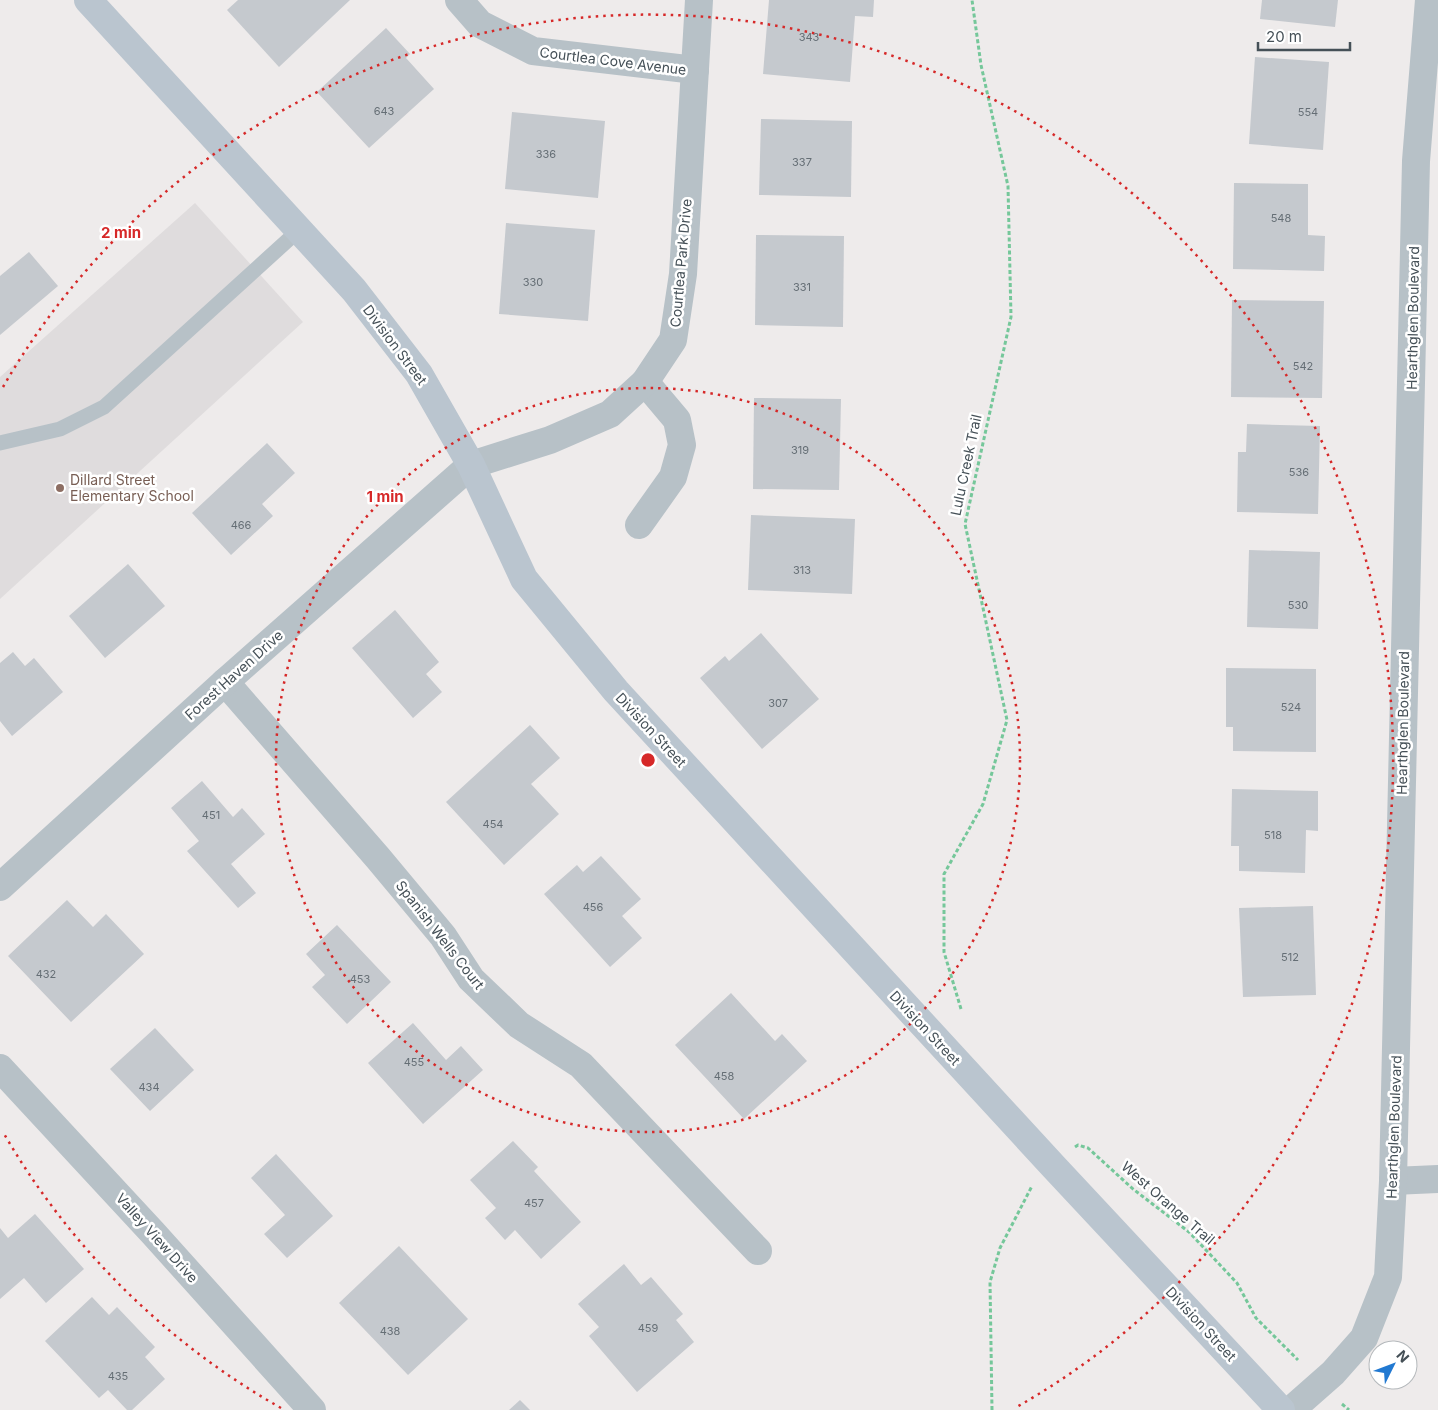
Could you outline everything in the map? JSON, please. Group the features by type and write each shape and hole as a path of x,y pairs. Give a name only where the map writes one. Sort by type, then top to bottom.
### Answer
{"street":[{"name":"Division Street","path":"88,0 354,290 419,374 470,465 524,579 616,691 1054,1167 1281,1410"},
{"name":"Courtlea Cove Avenue","path":"459,0 480,24 533,51 695,70"},
{"name":"Courtlea Park Drive","path":"470,465 550,440 610,414 645,382 673,340 683,274 699,0"},
{"name":"Hearthglen Boulevard","path":"1291,1410 1333,1373 1364,1338 1388,1277 1393,1181 1427,161 1429,0"},
{"path":"639,524 673,477 682,445 677,420 645,382"},
{"name":"Forest Haven Drive","path":"0,886 225,682 470,465"},
{"name":"Spanish Wells Court","path":"225,682 420,908 443,936 471,979 519,1026 580,1065 758,1251"},
{"name":"Valley View Drive","path":"0,1068 153,1233 312,1410"},
{"path":"1393,1181 1438,1180"}],"lane":[{"path":"0,443 60,429 104,407 299,230"}],"path":[{"name":"Lulu Creek Trail","path":"961,1010 944,952 944,874 983,804 1008,720 965,524 1010,317 1008,186 981,65 972,0"},
{"name":"West Orange Trail","path":"1073,1149 1078,1144 1088,1148 1133,1189 1189,1232 1237,1283 1256,1318 1298,1360"},
{"path":"992,1410 990,1282 1000,1248 1030,1188 1034,1184"}],"shaded area":[{"name":"Dillard Street Elementary School","path":"195,203 303,322 0,599 0,377"}],"building":[{"path":"238,0 350,0 279,67 227,10"},
{"path":"769,0 874,0 873,17 855,16 850,82 763,74"},
{"path":"1262,0 1338,0 1335,27 1260,19"},
{"path":"386,28 410,54 406,58 434,89 369,148 317,92"},
{"path":"1255,57 1329,62 1323,150 1249,144"},
{"path":"512,112 605,121 598,198 505,189"},
{"path":"761,119 852,121 851,197 759,195"},
{"path":"1234,183 1308,184 1308,235 1325,236 1324,271 1233,269"},
{"path":"506,223 595,230 588,321 499,314"},
{"path":"756,235 844,236 843,327 755,325"},
{"path":"29,252 58,286 0,335 0,276"},
{"path":"1232,300 1324,301 1322,398 1231,397"},
{"path":"754,398 841,399 839,490 753,489"},
{"path":"1247,424 1320,426 1318,514 1237,512 1238,452 1246,452"},
{"path":"267,443 295,473 262,504 273,516 231,555 192,513"},
{"path":"751,515 855,519 852,594 748,590"},
{"path":"1249,550 1320,552 1318,629 1247,627"},
{"path":"128,564 165,606 105,658 69,616"},
{"path":"395,610 439,662 426,674 442,692 413,718 352,648"},
{"path":"761,633 819,699 762,749 700,678 725,656 729,661"},
{"path":"13,652 25,666 34,658 63,692 12,736 0,721 0,663"},
{"path":"1226,668 1316,669 1316,752 1233,751 1233,727 1226,727"},
{"path":"530,725 560,758 531,784 559,814 504,865 446,802"},
{"path":"202,781 233,817 242,808 265,834 231,864 256,893 238,908 187,851 199,841 171,808"},
{"path":"1232,789 1318,791 1318,831 1306,830 1305,873 1239,871 1239,846 1231,846"},
{"path":"601,856 641,899 622,916 642,938 610,967 544,894 577,865 583,872"},
{"path":"67,900 93,927 106,914 144,954 71,1022 8,956"},
{"path":"1313,906 1316,995 1243,997 1239,908"},
{"path":"337,925 391,982 347,1024 312,987 325,975 306,954"},
{"path":"731,993 775,1041 782,1034 807,1061 744,1119 675,1045"},
{"path":"413,1023 446,1060 461,1046 483,1070 423,1124 368,1063"},
{"path":"155,1028 194,1070 150,1111 110,1069"},
{"path":"513,1141 538,1167 534,1171 581,1222 541,1259 515,1230 505,1240 485,1218 496,1208 470,1180"},
{"path":"276,1154 333,1216 287,1258 264,1234 285,1215 251,1178"},
{"path":"35,1214 84,1269 46,1303 24,1278 0,1299 0,1228 8,1238"},
{"path":"399,1246 468,1319 408,1375 339,1303"},
{"path":"624,1264 641,1285 651,1277 683,1314 676,1320 694,1342 637,1392 589,1336 599,1327 578,1304"},
{"path":"92,1297 109,1315 117,1307 155,1347 145,1357 165,1379 132,1410 127,1410 108,1390 99,1398 45,1341"},
{"path":"520,1400 530,1410 509,1410"}],"place":[{"name":"Dillard Street Elementary School","path":"60,488"}]}
